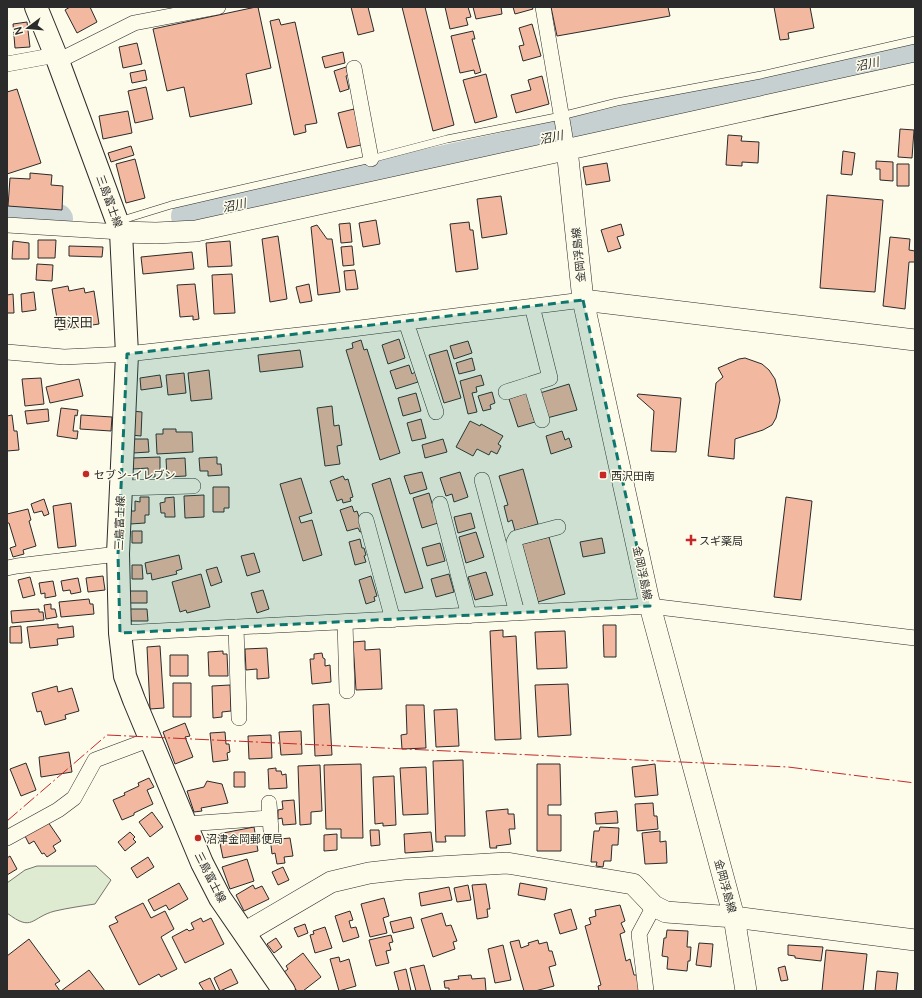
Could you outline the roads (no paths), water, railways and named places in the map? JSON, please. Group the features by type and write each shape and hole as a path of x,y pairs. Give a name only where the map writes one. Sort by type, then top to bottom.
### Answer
{"main road":[{"name":"三島富士線","path":"36,7 57,58 119,227 127,354 118,554 120,633 125,676 202,862 220,898 284,991"}],"street":[{"path":"7,64 57,58 134,23 218,7"},
{"path":"543,7 567,149"},
{"path":"354,68 371,159"},
{"path":"7,225 119,227 156,233 196,231 915,73"},
{"name":"金岡浮島線","path":"567,149 583,300 650,606 734,917 746,991"},
{"path":"7,352 64,357 127,354 583,300 915,340"},
{"path":"506,392 550,378 532,306"},
{"path":"406,322 436,412"},
{"path":"531,384 542,420"},
{"path":"482,480 517,613"},
{"path":"121,488 193,486"},
{"path":"440,504 469,616"},
{"path":"366,520 393,620"},
{"path":"533,612 514,542 516,538 558,527"},
{"path":"7,568 118,554"},
{"path":"120,633 650,606 915,638"},
{"path":"345,622 347,691"},
{"path":"236,627 239,718"},
{"path":"7,838 58,810 74,798 95,760 151,739"},
{"path":"186,824 270,817"},
{"path":"244,933 331,882 369,873 404,869 507,863 633,884 654,906 666,912 734,917 915,940"},
{"path":"646,991 639,934 654,906"}],"lane":[{"path":"119,227 171,205 371,159 447,139 561,116 616,102 761,75 915,40"}],"waterway":[{"name":"沼川","path":"186,216 583,130 915,53"},
{"name":"沼川","path":"7,215 58,219"}],"place":[{"name":"セブン-イレブン","path":"86,474"},
{"name":"西沢田南","path":"603,475"},
{"name":"スギ薬局","path":"691,540"},
{"name":"沼津金岡郵便局","path":"198,838"}],"district":[{"name":"西沢田","path":"73,322"}]}
